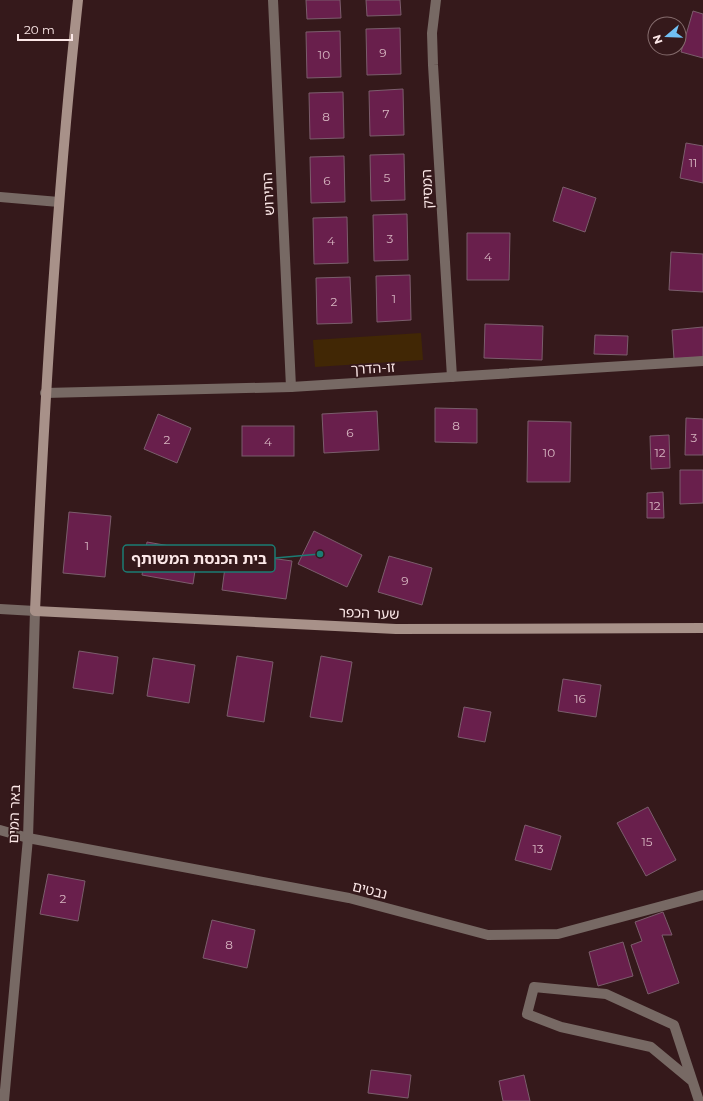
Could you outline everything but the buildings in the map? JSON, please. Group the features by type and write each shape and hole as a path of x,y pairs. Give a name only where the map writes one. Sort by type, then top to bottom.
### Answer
{"main road":[{"path":"35,611 45,393 59,202 78,0"},
{"name":"שער הכפר","path":"35,611 396,629 703,628"}],"street":[{"name":"התירוש","path":"273,0 291,387"},
{"name":"המסיק","path":"436,0 432,33 433,65 452,377"},
{"path":"0,197 59,202"},
{"name":"זו-הדרך","path":"45,393 291,387 703,361"},
{"path":"0,609 35,611"},
{"name":"באר המים","path":"4,1101 28,838 35,611"},
{"name":"נבטים","path":"0,830 28,838 349,898 488,935 558,934 703,895"},
{"path":"692,1081 651,1047 561,1027 527,1014 534,987 606,994 674,1025 699,1101"}],"shaded area":[{"path":"421,333 423,360 315,367 313,340"}],"place":[{"name":"בית הכנסת המשותף","path":"320,554"}]}
